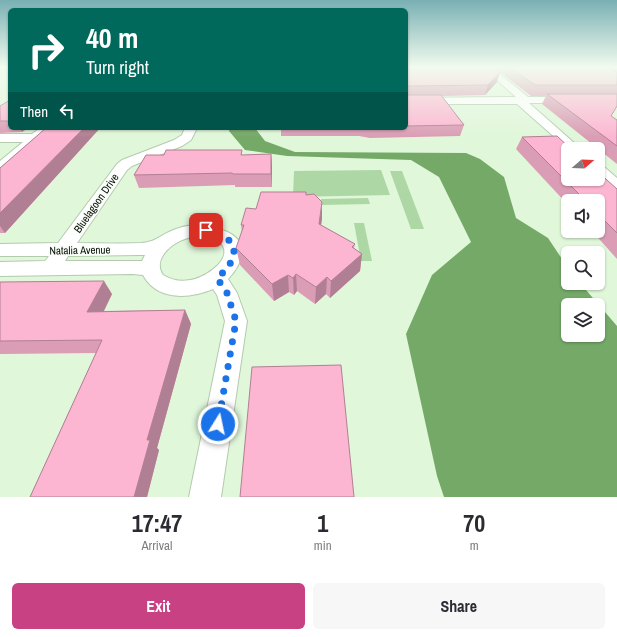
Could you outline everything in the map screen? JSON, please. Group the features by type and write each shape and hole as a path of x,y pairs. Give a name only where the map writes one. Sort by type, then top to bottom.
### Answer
{"street":[{"path":"511,90 567,142"},
{"path":"408,101 617,100"},
{"path":"0,168 44,130"},
{"name":"Bluelagoon Drive","path":"50,268 122,167 127,163 178,143 187,137 190,130"},
{"path":"0,138 35,138"},
{"path":"605,175 617,186"},
{"path":"206,230 217,232 225,237 231,243 234,252 232,261 227,270 217,278 204,285 189,289 175,288 162,284 154,278 150,269 150,261 160,246 170,239 194,231 206,230"},
{"name":"Natalia Avenue","path":"0,250 141,249 160,246"},
{"name":"Natalia Avenue","path":"0,269 132,267 150,269"},
{"path":"205,497 236,321 227,293 217,278"}],"shaded area":[{"path":"229,130 257,130 265,141 295,152 466,153 480,159 504,177 516,218 548,238 561,258 561,290 586,290 593,298 561,298 561,342 605,342 605,312 617,326 617,497 444,497 437,476 406,334 432,275 471,242 439,177 411,160 287,156 245,150"},
{"path":"381,170 390,195 293,197 294,171"},
{"path":"390,171 402,171 424,229 411,229"},
{"path":"368,198 370,204 322,205 321,199"},
{"path":"354,223 364,223 372,261 361,261"}],"building":[{"path":"547,94 617,94 617,106 611,116 617,120 617,146"},
{"path":"408,95 441,95 464,125 408,126"},
{"path":"8,101 8,121 0,121 0,106"},
{"path":"44,130 82,130 0,213 0,168"},
{"path":"557,136 563,142 561,142 561,176 522,137"},
{"path":"166,150 242,150 241,155 271,154 271,174 232,173 134,175 146,155 164,155"},
{"path":"605,178 617,189 617,233 605,221 605,194 579,194 571,186 605,186"},
{"path":"261,192 306,192 306,195 314,194 322,202 319,224 355,244 352,247 362,254 331,281 327,277 316,287 296,274 293,278 288,275 272,284 236,248 244,225 241,225 246,208 256,209"},
{"path":"104,281 87,312 185,310 147,440 150,440 134,497 30,497 102,340 0,341 0,282"},
{"path":"341,365 354,497 240,497 252,367"}],"route":[{"path":"206,230 217,232 225,237 231,243 234,252 232,261 227,270 217,278 227,293 236,321 218,424"}]}
